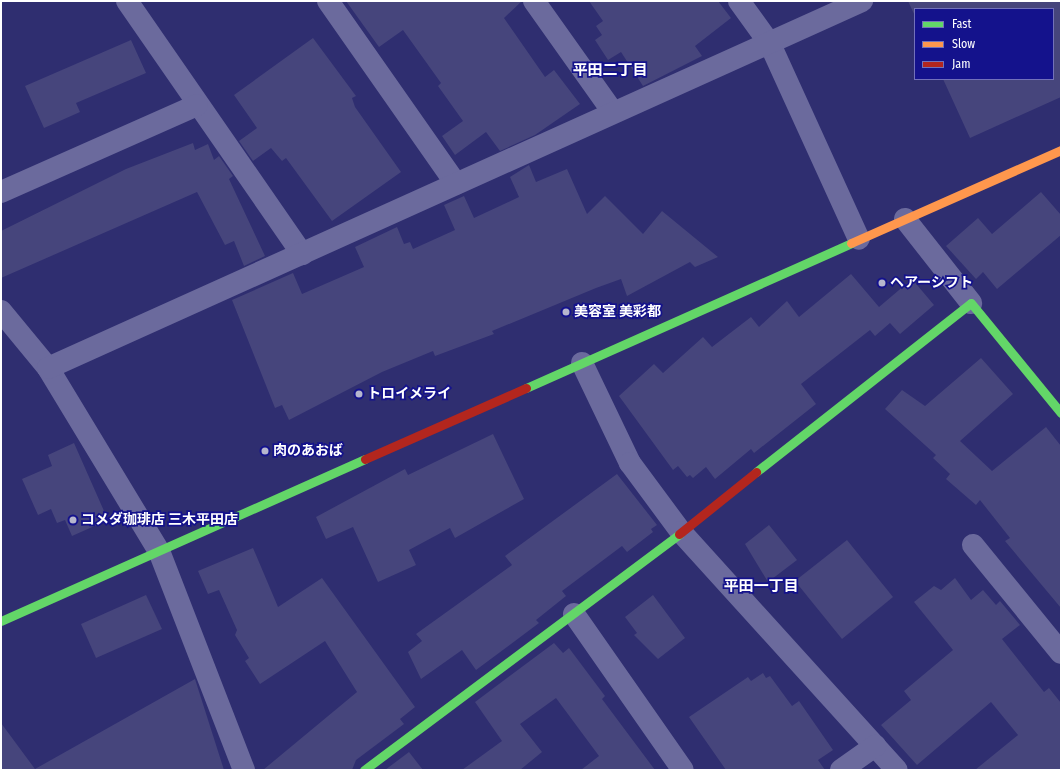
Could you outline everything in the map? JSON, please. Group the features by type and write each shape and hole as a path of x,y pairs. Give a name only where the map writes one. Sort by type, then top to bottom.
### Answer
{"street":[{"path":"127,1 197,105 302,254"},
{"path":"328,1 456,184"},
{"path":"534,1 613,112"},
{"path":"739,1 770,44 859,239"},
{"path":"48,368 613,112 770,44 862,1"},
{"path":"1,192 197,105"},
{"path":"1,621 1061,150"},
{"path":"905,219 971,303 1061,413"},
{"path":"364,770 574,614 681,532 971,303"},
{"path":"1,311 48,368 159,551 244,770"},
{"path":"582,363 630,463 681,532 897,770"},
{"path":"973,545 1061,653"},
{"path":"574,614 683,770"},
{"path":"841,770 875,746"}],"building":[{"path":"346,1 522,1 504,18 545,77 554,70 580,104 535,135 500,151 486,132 455,155 442,136 463,121 438,86 441,83 403,30 379,47"},
{"path":"589,1 718,1 731,18 695,46 702,56 643,86 621,52 608,60 595,40 602,35 596,26 603,21"},
{"path":"908,1 1061,1 1061,97 970,138 943,80 1054,80 1054,8 914,8 914,14"},
{"path":"313,38 356,96 352,98 355,107 401,172 332,221 286,158 282,161 271,148 253,161 239,141 257,128 234,95"},
{"path":"131,40 146,73 76,103 80,112 44,128 25,86"},
{"path":"193,143 195,150 208,144 214,160 219,156 233,176 229,179 265,256 244,266 234,241 225,245 197,192 1,278 1,231 126,169"},
{"path":"529,165 536,182 567,169 587,214 605,196 643,234 662,211 718,257 695,267 690,262 627,296 621,279 596,288 492,331 494,334 435,356 433,351 382,372 289,420 282,405 275,408 232,300 293,273 302,294 364,267 355,247 397,227 404,244 410,242 413,249 455,230 444,205 464,196 474,218 519,197 510,177"},
{"path":"1041,192 1061,215 1061,235 997,289 983,272 976,279 946,246 978,218 992,234"},
{"path":"851,274 879,307 912,279 934,305 900,334 890,323 875,336 870,330 801,384 816,404 754,453 751,449 715,479 706,467 693,478 690,475 687,477 678,466 673,470 619,396 654,364 663,373 703,337 712,347 751,317 759,327 787,301 799,317"},
{"path":"981,358 1013,394 960,441 992,471 1046,427 1061,446 1061,608 1005,541 1010,538 980,500 976,505 946,479 950,474 933,458 936,455 885,409 902,390 925,406"},
{"path":"493,434 524,499 455,538 450,528 409,550 416,565 378,582 353,527 326,539 316,517 405,469 408,475"},
{"path":"74,443 108,520 72,536 65,520 57,523 51,509 38,515 22,479 52,466 48,455"},
{"path":"617,474 657,525 651,529 653,532 627,552 622,546 562,591 566,596 536,620 539,623 476,670 462,650 421,679 408,652 422,641 416,634 512,565 505,556"},
{"path":"769,525 797,560 768,582 745,544"},
{"path":"847,540 893,597 842,639 795,581"},
{"path":"253,548 278,607 322,578 415,707 400,719 404,724 356,760 352,770 263,770 357,692 325,641 260,684 245,661 249,658 235,635 237,630 219,590 208,594 198,571"},
{"path":"955,578 971,600 983,590 996,605 1000,601 1020,625 1002,639 1044,692 1049,688 1061,703 1061,770 975,770 1018,735 991,702 917,765 881,725 911,700 904,691 953,650 914,602 934,586 941,590"},
{"path":"146,595 162,629 96,658 81,624"},
{"path":"653,595 685,638 658,659 634,635 637,633 625,617"},
{"path":"554,643 563,653 569,648 605,696 602,699 655,770 581,770 599,756 556,698 520,724 542,752 520,770 462,770 502,741 475,702"},
{"path":"763,673 766,678 770,676 792,706 799,701 833,750 818,760 825,770 726,770 689,717 748,677 751,681"},
{"path":"195,679 224,770 1,770 1,723 35,769"},
{"path":"409,752 423,770 385,770"}],"traffic: fast":[{"path":"526,388 851,243"},
{"path":"756,472 971,303 1061,413"},
{"path":"1,621 365,459"},
{"path":"364,770 679,534"}],"traffic: slow":[{"path":"851,243 1061,150"}],"traffic: jam":[{"path":"365,459 526,388"},
{"path":"679,534 756,472"}],"place":[{"name":"ヘアーシフト","path":"882,283"},
{"name":"美容室 美彩都","path":"566,312"},
{"name":"トロイメライ","path":"359,394"},
{"name":"肉のあおば","path":"265,451"},
{"name":"コメダ珈琲店 三木平田店","path":"73,520"}],"district":[{"name":"平田二丁目","path":"610,71"},
{"name":"平田一丁目","path":"761,587"}]}
